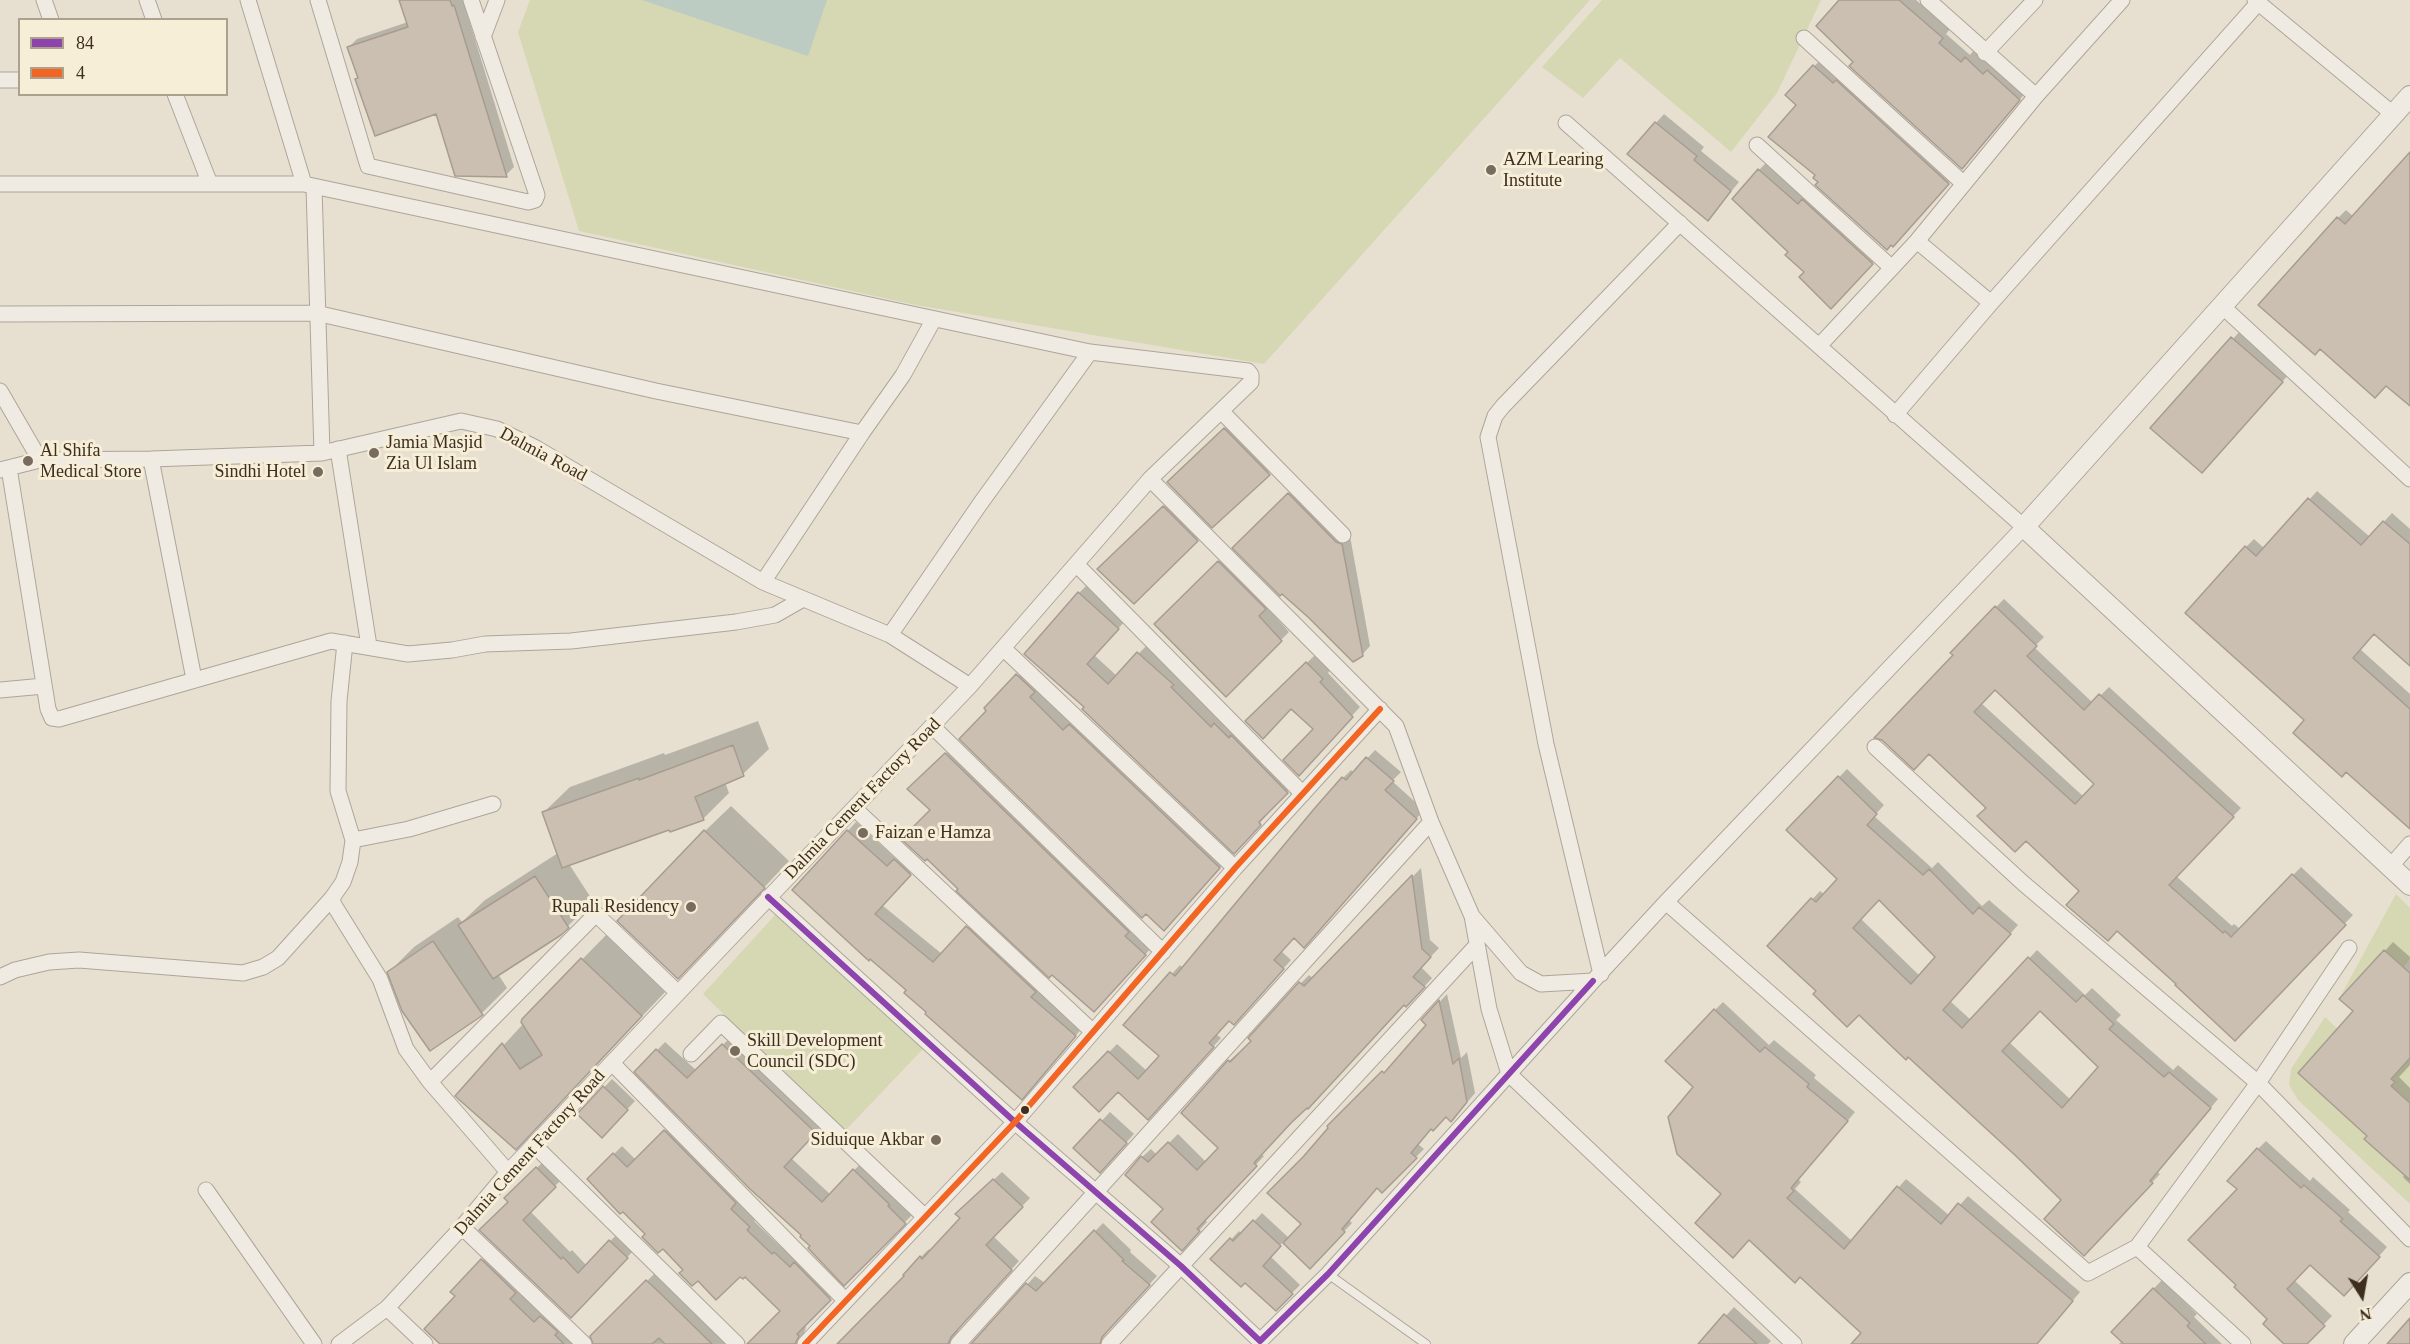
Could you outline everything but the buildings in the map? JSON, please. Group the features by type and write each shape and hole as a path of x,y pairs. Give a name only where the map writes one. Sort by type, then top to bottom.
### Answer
{"street":[{"path":"44,0 50,18"},
{"path":"147,0 153,18"},
{"path":"248,0 309,185 322,453"},
{"path":"318,0 368,166 528,202 535,200 537,195 471,0"},
{"path":"483,38 497,0"},
{"path":"1928,0 2036,96"},
{"path":"1985,52 2035,0"},
{"path":"1819,346 1917,241 2036,96 2122,0"},
{"path":"1895,415 2257,1 2393,114"},
{"path":"1804,38 1964,184"},
{"path":"0,80 18,80"},
{"path":"176,96 210,184"},
{"path":"768,897 1015,1122 1180,1266 1259,1342 1328,1274 1666,902 2024,528 2410,96"},
{"path":"1566,123 2024,528 2410,885"},
{"path":"1757,145 1892,268"},
{"path":"0,184 309,185 1090,352 980,504 890,635"},
{"path":"1597,978 1546,744 1488,448 1488,437 1495,416 1503,406 1680,223"},
{"path":"1917,241 1991,303"},
{"path":"2222,306 2410,479"},
{"path":"0,314 316,313 656,391 862,433"},
{"path":"763,582 903,375 934,320"},
{"name":"Dalmia Cement Factory Road","path":"339,1344 387,1308 462,1227 508,1172 970,686 1150,479 1251,382 1251,375 1248,371 1090,352"},
{"path":"0,391 40,460"},
{"path":"1221,411 1343,535"},
{"name":"Dalmia Road","path":"4,469 40,460 322,453 461,421 497,429 536,448 763,582 890,635 970,686"},
{"path":"338,449 369,646"},
{"path":"151,459 194,679"},
{"path":"4,469 48,710 52,718 59,719 331,641 408,654 485,644 571,641 736,622 775,615 803,599"},
{"path":"1150,479 1396,726 1431,822 1472,916 1489,1009 1509,1074 1794,1344"},
{"path":"1076,564 1303,794"},
{"path":"0,977 15,970 49,962 79,960 243,973 263,967 278,958 332,898 343,882 350,862 353,840 338,790 339,701 345,643"},
{"path":"1003,648 1235,868"},
{"path":"0,690 44,686"},
{"path":"805,1344 1015,1122 1235,868 1380,709"},
{"path":"932,726 1163,952"},
{"path":"1875,747 2023,883 2258,1083 2410,1239"},
{"path":"353,840 409,829 493,804"},
{"path":"854,808 1093,1032"},
{"path":"958,1344 1431,822"},
{"path":"2390,867 2410,844"},
{"path":"332,898 340,916 380,979 406,1049 430,1082 508,1172"},
{"path":"1666,902 2088,1273 2137,1247 2258,1083 2349,948"},
{"path":"430,1082 596,914 678,993"},
{"path":"1472,916 1521,973 1541,984 1597,978"},
{"path":"1109,1344 1476,946"},
{"path":"691,1054 721,1023 924,1216"},
{"path":"612,1063 845,1300"},
{"path":"534,1145 737,1344"},
{"path":"206,1191 314,1344"},
{"path":"462,1227 584,1344"},
{"path":"2137,1247 2243,1344"},
{"path":"2358,1342 2410,1283"},
{"path":"387,1308 425,1344"}],"lane":[{"path":"1328,1274 1426,1344"}],"green space":[{"path":"530,0 1590,0 1264,364 916,305 579,231 518,32"},
{"path":"1602,0 1821,0 1777,93 1731,152 1620,58 1583,98 1542,67"},
{"path":"2396,894 2410,908 2410,959 2404,967 2410,973 2410,1204 2298,1100 2289,1085 2291,1069 2325,1017 2360,1050 2371,1027 2339,999"},
{"path":"775,915 923,1049 844,1132 703,994"}],"shaded area":[{"path":"642,0 827,0 808,56"}],"transit line":[{"name":"4","path":"805,1344 1015,1122 1235,868 1380,709"},
{"name":"84","path":"768,897 1015,1122 1181,1266 1260,1341 1328,1274 1593,981"}],"place":[{"name":"AZM Learing Institute","path":"1491,170"},
{"name":"Jamia Masjid Zia Ul Islam","path":"374,453"},
{"name":"Al Shifa Medical Store","path":"28,461"},
{"name":"Sindhi Hotel","path":"318,472"},
{"name":"Faizan e Hamza","path":"863,833"},
{"name":"Rupali Residency","path":"691,907"},
{"name":"Skill Development Council (SDC)","path":"735,1051"},
{"name":"Siduique Akbar","path":"936,1140"}]}
